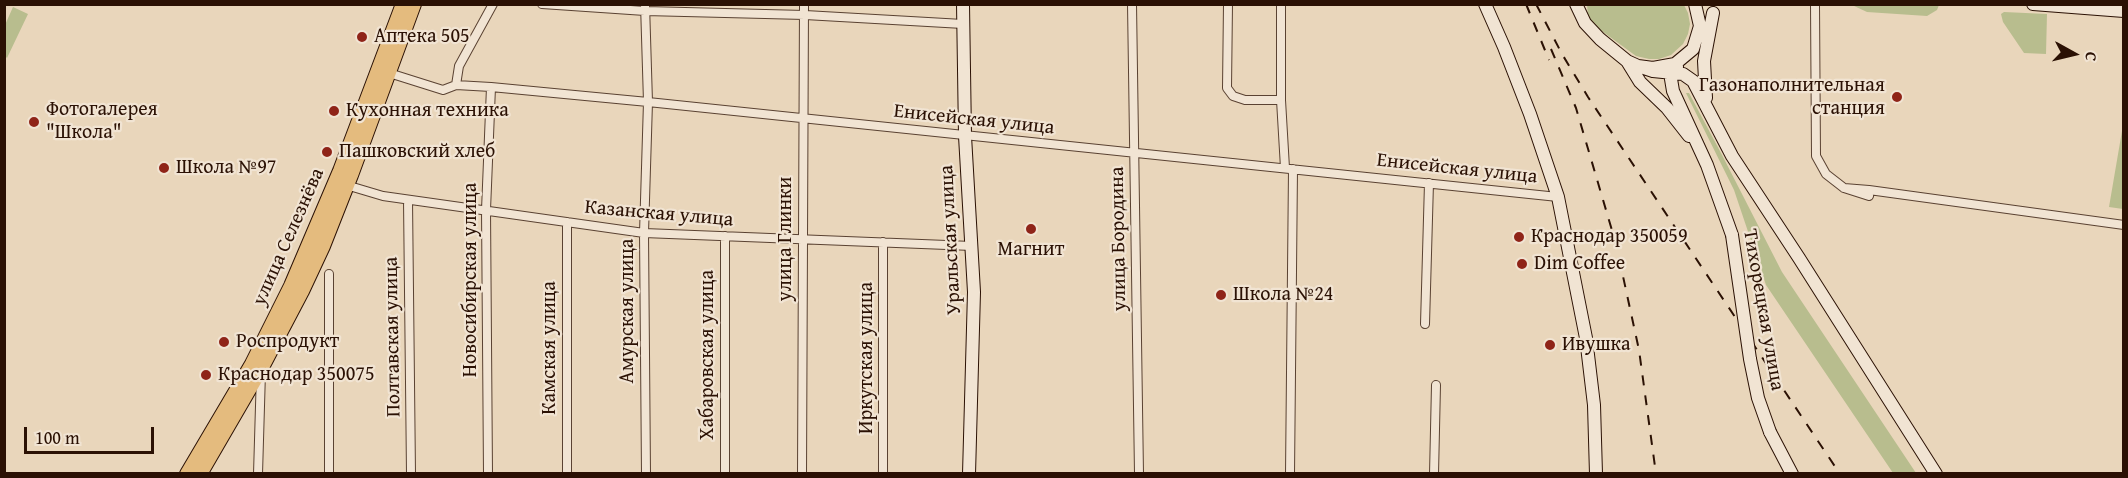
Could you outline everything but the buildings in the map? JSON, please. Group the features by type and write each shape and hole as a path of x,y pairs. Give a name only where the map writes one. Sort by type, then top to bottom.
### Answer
{"main road":[{"name":"улица Селезнёва","path":"187,474 252,364 291,286 336,182 403,4"},
{"name":"улица Селезнёва","path":"200,474 261,369 323,246 414,4"},
{"name":"Уральская улица","path":"963,4 965,136 972,246 974,331 969,474"},
{"path":"1485,4 1530,114 1558,196 1586,338 1594,405 1596,474"},
{"path":"1695,4 1700,26 1694,49 1708,111"},
{"path":"2033,4 2124,11"},
{"path":"1579,7 1592,32 1633,63 1653,71 1683,74 1692,81 1732,156 1935,474"},
{"path":"1673,73 1680,62 1694,49 1716,9"},
{"path":"1706,98 1704,61 1716,9"},
{"path":"1633,63 1665,67 1680,62"},
{"name":"Тихорецкая улица","path":"1633,63 1640,82 1667,108 1700,152"},
{"name":"Тихорецкая улица","path":"1673,73 1671,79 1673,91 1725,212 1732,235 1758,398 1770,432 1792,474"}],"street":[{"path":"456,85 459,66 493,4"},
{"path":"542,4 963,24"},
{"name":"улица Глинки","path":"802,474 804,4"},
{"name":"улица Бородина","path":"1132,4 1139,474"},
{"path":"1228,4 1227,88 1233,96 1245,100 1281,100"},
{"path":"1281,4 1281,100 1289,168 1290,474"},
{"path":"1815,4 1816,156 1826,174 1844,189 1869,196"},
{"name":"Амурская улица","path":"645,8 648,102 644,233 646,474"},
{"name":"Енисейская улица","path":"389,73 443,90 456,85 491,87 1558,196"},
{"name":"Новосибирская улица","path":"488,474 486,210 491,87"},
{"path":"1425,324 1429,183"},
{"name":"Казанская улица","path":"346,185 383,196 644,233 972,246"},
{"path":"1844,189 1869,190 2124,225"},
{"name":"Полтавская улица","path":"408,200 411,474"},
{"name":"Камская улица","path":"567,222 567,474"},
{"name":"Хабаровская улица","path":"725,237 725,474"},
{"name":"Иркутская улица","path":"883,242 884,474"},
{"path":"329,274 329,474"},
{"path":"258,474 261,369"},
{"path":"1434,474 1436,385"}],"green space":[{"path":"1587,4 1684,5 1690,24 1688,34 1683,44 1671,55 1659,59 1636,56 1599,29 1588,17"},
{"path":"1852,5 1939,5 1937,10 1927,16 1867,12"},
{"path":"13,7 28,14 7,58 5,56 5,25"},
{"path":"2004,12 2047,14 2046,54 2024,53 2003,22 2001,14"},
{"path":"1686,93 1689,93 1782,272 1916,473 1893,473 1766,285 1734,190"},
{"path":"2123,125 2123,209 2109,207"}],"railway":[{"path":"1526,4 1549,60"},
{"path":"1536,4 1588,97 1840,474"},
{"path":"1551,49 1576,108 1616,244 1639,350 1656,474"}],"place":[{"name":"Аптека 505","path":"362,37"},
{"name":"Газонаполнительная станция","path":"1897,97"},
{"name":"Кухонная техника","path":"334,111"},
{"name":"Фотогалерея \"Школа\"","path":"34,122"},
{"name":"Пашковский хлеб","path":"327,152"},
{"name":"Школа №97","path":"164,168"},
{"name":"Магнит","path":"1031,229"},
{"name":"Краснодар 350059","path":"1519,237"},
{"name":"Dim Coffee","path":"1522,264"},
{"name":"Школа №24","path":"1221,295"},
{"name":"Роспродукт","path":"224,342"},
{"name":"Ивушка","path":"1550,345"},
{"name":"Краснодар 350075","path":"206,375"}]}
